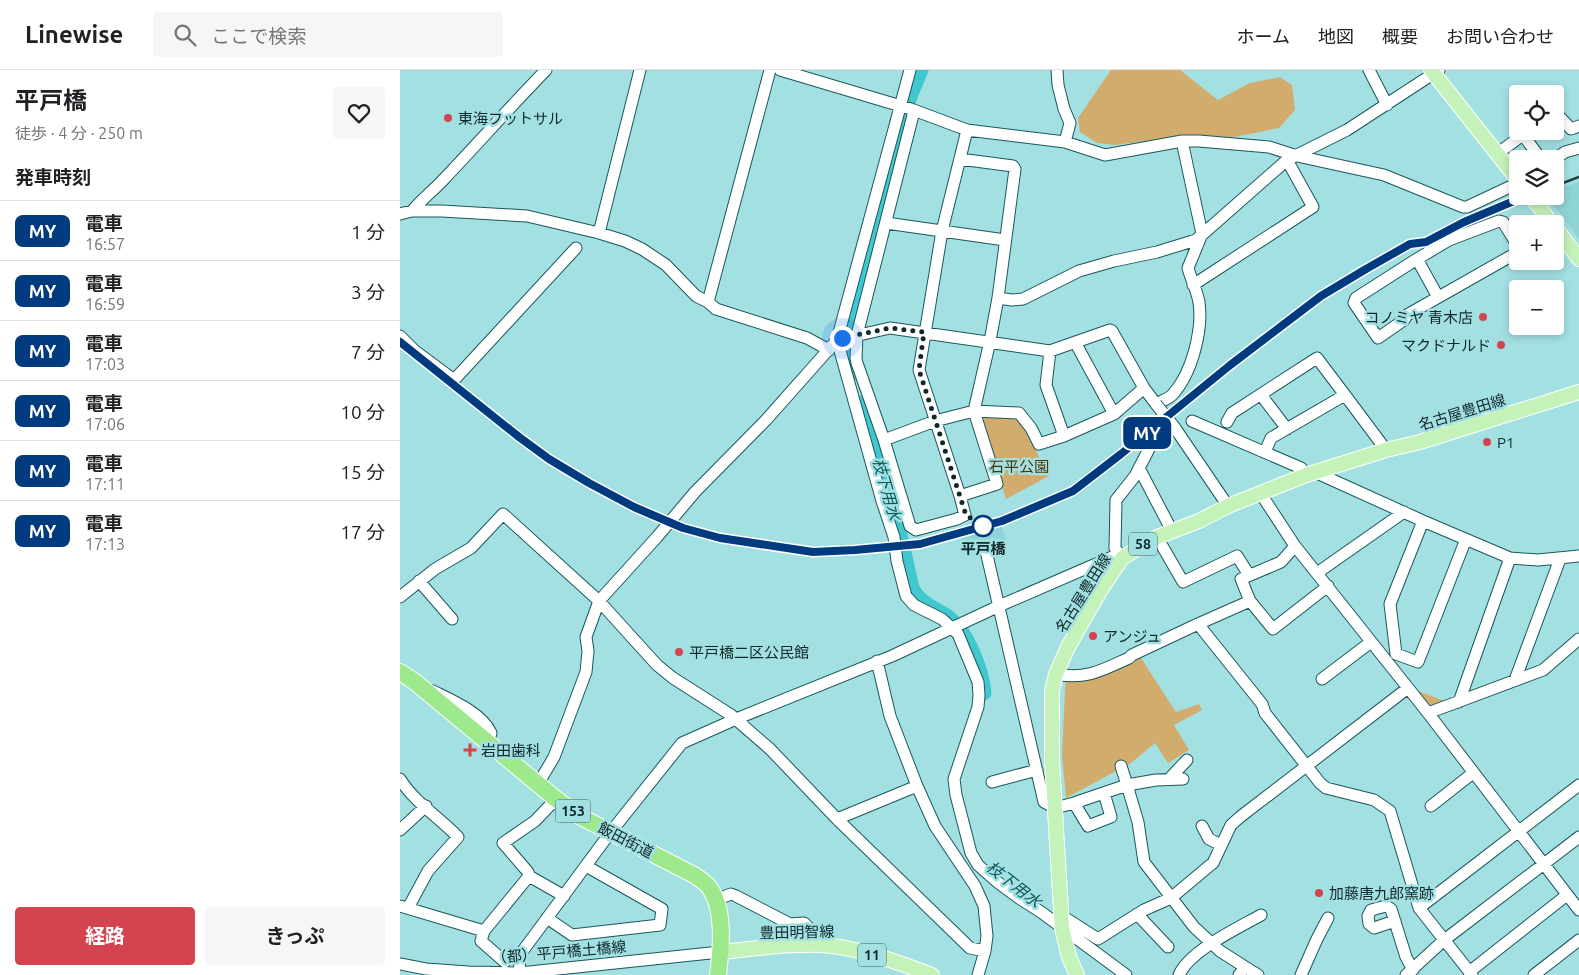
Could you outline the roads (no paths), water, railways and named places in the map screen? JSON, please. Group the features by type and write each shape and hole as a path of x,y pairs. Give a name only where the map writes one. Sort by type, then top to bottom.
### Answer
{"highway":[{"name":"飯田街道","path":"400,672 416,682 556,799 581,817 694,875 708,885 712,891 720,917 720,952"},
{"name":"153","path":"718,975 720,952"}],"main road":[{"path":"1435,71 1509,169"},
{"path":"1564,241 1579,259"},
{"name":"名古屋豊田線","path":"1077,975 1069,957 1062,922 1055,808 1051,712 1052,691 1056,674 1086,614 1121,556 1157,537 1199,521 1228,506 1312,474 1579,392"},
{"name":"豊田明智線","path":"720,952 809,945 833,946 864,952 932,975"}],"street":[{"path":"412,211 420,200 444,179 546,70"},
{"path":"599,233 640,70"},
{"path":"708,302 770,70"},
{"path":"780,70 906,108 968,130 1065,142 1105,155 1182,141 1269,147 1292,158 1384,175 1463,207 1467,207 1509,186"},
{"path":"910,70 906,108 886,223 858,335 856,358 912,528 916,530 966,515 919,370 942,231 968,130"},
{"path":"1049,70 1052,81 1058,85"},
{"path":"1057,70 1058,85 1064,109 1070,123 1065,142"},
{"path":"1369,70 1387,104"},
{"path":"998,298 1023,299 1079,271 1157,252 1196,240 1292,158 1347,130 1435,71"},
{"path":"538,784 554,757 586,672 588,651 586,637 599,601 695,492 766,420 840,339 906,108"},
{"path":"1564,122 1571,129 1579,126"},
{"path":"1498,154 1517,140"},
{"path":"1156,404 1172,396 1183,380 1190,365 1199,325 1198,300 1188,268 1202,234 1182,141"},
{"path":"1564,153 1579,148"},
{"path":"1193,285 1312,207 1292,158"},
{"path":"960,159 1014,167 998,298 974,411 998,484 960,496"},
{"path":"400,214 412,211 497,213 526,216 625,241 642,249 666,265 696,296 716,308 807,338 829,350"},
{"path":"1509,232 1503,222 1499,221 1449,240 1356,298 1354,303 1378,338 1404,320 1407,315 1509,257"},
{"path":"886,223 1005,240"},
{"path":"400,336 415,351 454,380 576,248"},
{"path":"1417,259 1438,297"},
{"path":"840,339 890,328 1050,350 1110,330 1144,388 1175,428 1228,506"},
{"path":"840,339 882,501 894,537 897,561 906,596 914,605 956,626 974,670 979,695 978,707 954,779 956,796 971,853 978,864 996,881 1062,922 1098,939 1138,914 1170,898 1213,863 1231,825 1306,765 1408,688"},
{"path":"1074,342 1114,414"},
{"path":"1050,350 1046,384 1064,436"},
{"path":"1227,422 1232,413 1317,358 1386,450"},
{"path":"884,440 935,421 974,411 1019,413 1031,428 1039,444 1064,436 1114,414 1144,388"},
{"path":"1261,395 1287,429"},
{"path":"1265,452 1271,438 1345,395"},
{"path":"1192,421 1510,558 1538,560 1579,556"},
{"path":"520,973 519,956 610,832 682,743 877,661 999,606 1121,556 1116,548 1116,500 1135,476 1152,443"},
{"path":"1139,468 1172,531"},
{"path":"1261,494 1295,546 1428,713 1579,910"},
{"path":"1318,573 1404,512"},
{"path":"400,597 435,569 471,548 503,514 599,601 657,666 736,719 770,749 837,820 970,948 985,951"},
{"path":"1396,654 1390,604 1423,521"},
{"path":"1157,537 1183,582 1237,556 1249,575"},
{"path":"1396,654 1418,662 1466,539"},
{"path":"1295,546 1281,562 1241,579 1250,601 1273,629 1328,586"},
{"path":"986,551 1044,802 1055,808 1127,785 1183,779"},
{"path":"1459,702 1510,558"},
{"path":"1515,680 1560,559"},
{"path":"419,581 452,619"},
{"path":"1056,674 1092,675 1129,658 1133,654 1250,601"},
{"path":"1198,624 1262,704 1265,712 1306,765 1326,788 1374,800 1390,811 1419,908 1471,973 1567,895"},
{"path":"1322,679 1372,642"},
{"path":"1428,713 1542,670 1577,646"},
{"path":"1386,660 1396,654"},
{"path":"877,661 890,716 934,826 975,886 984,906 987,936 978,975"},
{"path":"1169,779 1188,760"},
{"path":"1122,766 1138,822 1144,862 1170,898 1211,944 1242,971 1258,975"},
{"path":"992,782 1037,770"},
{"path":"1431,806 1473,773"},
{"path":"400,779 405,787 458,837 428,871 404,907 484,931"},
{"path":"1419,908 1579,785"},
{"path":"837,820 917,786"},
{"path":"1074,803 1088,826 1111,817 1104,793"},
{"path":"556,799 535,821 504,843 528,872 529,876 564,896"},
{"path":"400,830 426,806"},
{"path":"1202,826 1209,839 1221,845"},
{"path":"1394,921 1410,972 1444,941 1579,837"},
{"path":"548,918 572,935 660,925 662,909 586,866"},
{"path":"505,962 480,941 484,931 529,876"},
{"path":"715,900 730,894 790,924 804,923 809,928 809,945"},
{"path":"1138,914 1168,947"},
{"path":"1179,975 1188,962 1211,944 1261,915"},
{"path":"1301,975 1328,918"},
{"path":"1062,922 1126,975"},
{"path":"1534,975 1579,940"},
{"name":"（都）平戸橋土橋線","path":"400,964 426,969 497,974 720,952"}],"waterway":[{"name":"枝下用水","path":"851,374 847,348 849,321 910,96 921,70"},
{"name":"枝下用水","path":"859,403 891,495 912,588 918,597 955,623 967,641 977,663 984,693"}],"railway":[{"path":"1564,183 1579,177"},
{"path":"400,342 549,459 633,507 683,528 720,538 813,552 920,544 1001,521 1073,491 1321,296 1365,269 1410,245 1426,241 1464,222 1509,203"}],"train":[{"name":"MY","path":"400,342 549,459 634,507 683,528 720,538 813,552 920,544 1002,521 1036,505 1073,491 1229,366 1266,340 1321,296 1410,244 1426,242 1464,222 1509,203"}],"place":[{"name":"東海フットサル","path":"448,118"},
{"name":"コノミヤ 青木店","path":"1483,317"},
{"name":"マクドナルド","path":"1501,345"},
{"name":"P1","path":"1487,442"},
{"name":"平戸橋","path":"983,526"},
{"name":"アンジュ","path":"1093,636"},
{"name":"平戸橋二区公民館","path":"679,652"},
{"name":"岩田歯科","path":"470,750"},
{"name":"加藤唐九郎窯跡","path":"1319,893"}],"park label":[{"name":"石平公園","path":"1019,466"}]}
